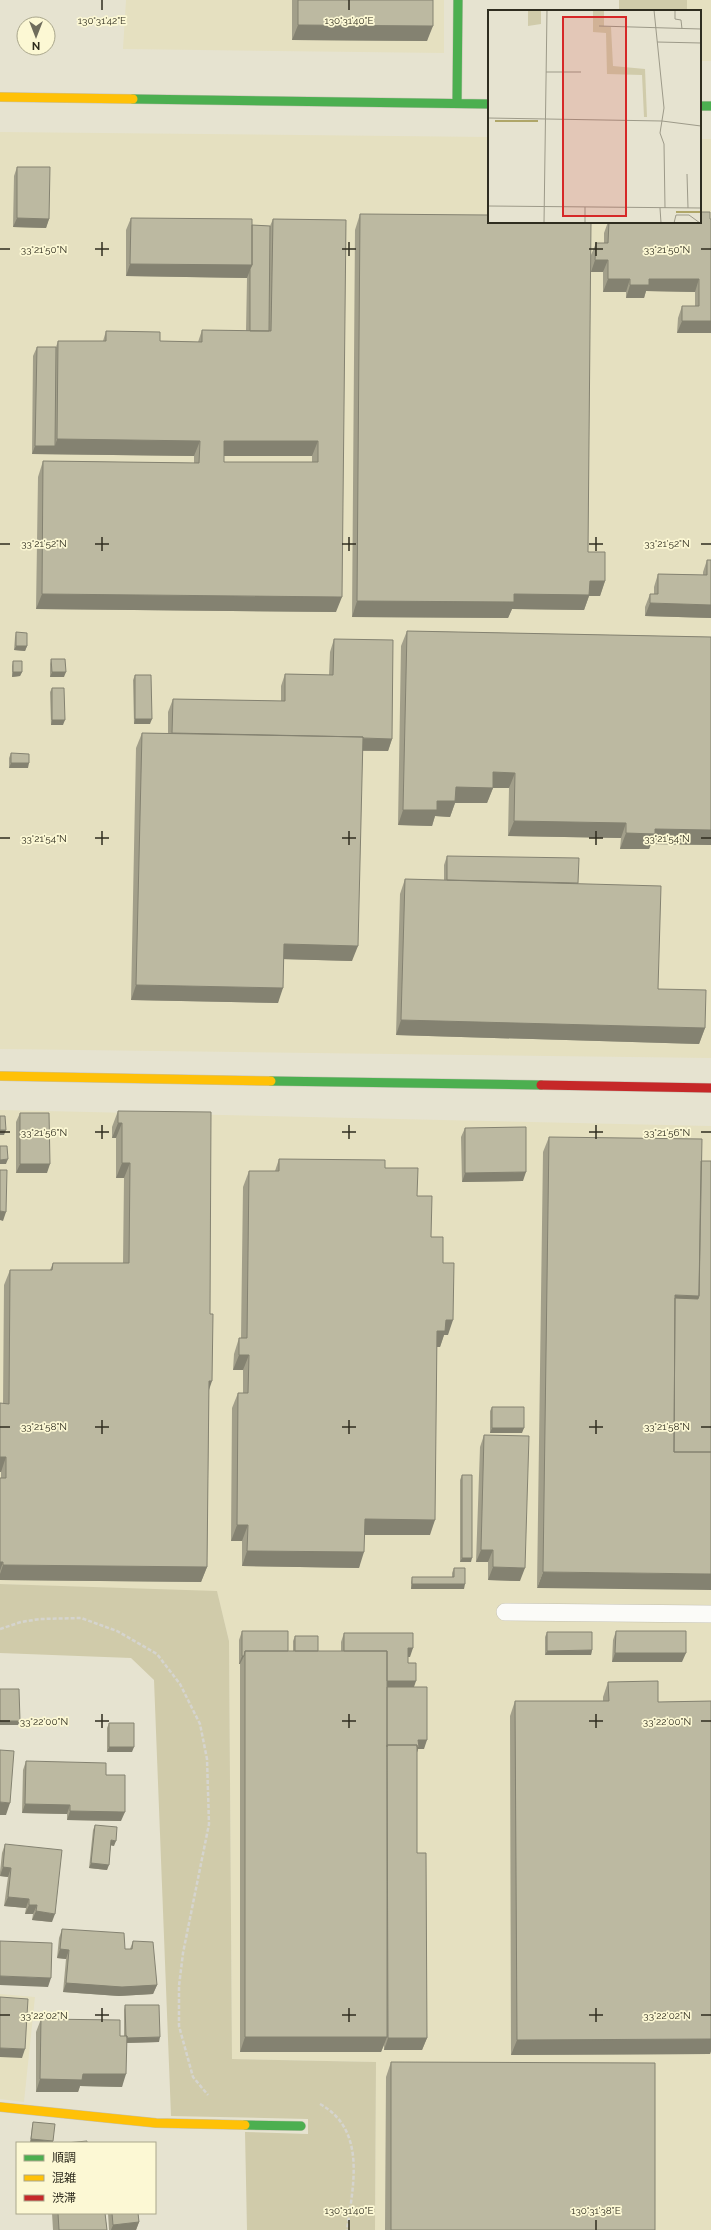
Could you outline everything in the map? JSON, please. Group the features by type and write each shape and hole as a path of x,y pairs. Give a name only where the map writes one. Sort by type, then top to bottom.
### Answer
{"street":[{"path":"457,103 458,0"},
{"path":"0,97 488,104"},
{"path":"0,1076 711,1088"},
{"path":"0,2107 156,2123 301,2126"}],"lane":[{"path":"505,1612 711,1614"}],"path":[{"path":"0,1629 21,1622 40,1619 81,1618 117,1631 157,1654 180,1684 200,1724 207,1759 209,1824 183,1953 179,1986 179,2026 193,2077 207,2094 213,2098"},
{"path":"318,2103 333,2111 344,2123 351,2143 354,2176 347,2230"}],"shaded area":[{"path":"126,0 444,0 444,53 123,49"},
{"path":"619,0 687,0 687,10 619,10"},
{"path":"687,0 711,0 711,61 701,61 701,10 687,10"},
{"path":"0,132 488,137 488,223 701,223 701,139 711,139 711,1058 0,1049"},
{"path":"0,1110 711,1126 711,2230 375,2230 376,2062 232,2059 229,1641 217,1592 0,1584"},
{"path":"0,1584 217,1591 229,1641 232,2059 376,2062 375,2230 247,2230 245,2132 308,2134 308,2119 171,2116 154,1680 131,1658 0,1653"},
{"path":"0,1994 35,1997 24,2102 0,2099"}],"building":[{"path":"298,0 433,0 433,26 298,25"},
{"path":"17,167 50,167 49,219 17,218"},
{"path":"701,212 710,212 711,321 682,321 682,306 699,306 699,279 649,279 649,285 630,285 630,279 608,279 608,260 595,260 596,243 608,243 609,223 701,223"},
{"path":"360,214 488,215 488,223 591,223 588,552 605,552 605,581 590,581 589,595 514,594 514,602 357,601"},
{"path":"131,218 252,219 252,265 130,264"},
{"path":"273,219 346,220 342,597 42,594 43,461 199,463 200,441 57,439 58,341 106,341 106,331 160,332 160,341 202,342 202,330 271,331","holes":["224,441 318,441 318,462 224,462"]},
{"path":"252,225 270,226 269,331 250,331"},
{"path":"37,347 56,347 55,446 35,446"},
{"path":"707,560 711,560 711,605 650,603 650,594 658,594 658,574 707,575"},
{"path":"407,631 711,637 711,830 655,829 655,834 626,833 626,823 514,821 515,773 493,772 493,788 456,787 455,801 437,801 437,810 403,810"},
{"path":"16,632 27,633 27,646 16,646"},
{"path":"334,639 393,640 392,739 363,737 172,733 173,699 285,701 285,674 333,675"},
{"path":"51,659 65,659 66,672 52,672"},
{"path":"13,661 22,661 22,672 13,672"},
{"path":"135,675 151,675 152,719 135,719"},
{"path":"52,688 64,688 65,720 52,720"},
{"path":"142,733 363,737 358,946 284,944 283,988 136,985"},
{"path":"11,753 29,754 29,763 11,763"},
{"path":"447,856 579,858 578,883 447,880"},
{"path":"405,879 661,886 658,989 706,990 705,1028 401,1020"},
{"path":"118,1111 211,1112 210,1314 213,1314 212,1381 209,1381 207,1567 3,1565 3,1562 0,1562 0,1478 6,1478 6,1457 0,1457 0,1403 9,1404 10,1270 52,1270 53,1263 129,1263 130,1163 122,1163 122,1123 118,1123"},
{"path":"20,1113 49,1113 50,1164 20,1164"},
{"path":"0,1116 5,1116 6,1130 0,1130"},
{"path":"526,1127 526,1172 465,1173 465,1128"},
{"path":"549,1137 702,1139 699,1296 675,1295 674,1452 711,1452 711,1574 543,1572"},
{"path":"0,1146 7,1146 8,1159 0,1160"},
{"path":"279,1159 385,1160 385,1168 418,1168 417,1196 432,1196 431,1237 443,1237 443,1263 454,1263 453,1320 446,1320 445,1331 437,1331 435,1520 365,1519 364,1552 247,1551 248,1525 237,1525 238,1393 248,1393 249,1355 239,1355 239,1338 247,1338 249,1171 279,1171"},
{"path":"701,1161 711,1161 711,1452 674,1452 675,1298 698,1299 699,1296"},
{"path":"0,1170 7,1170 6,1212 0,1211"},
{"path":"492,1407 524,1407 524,1428 492,1428"},
{"path":"484,1435 529,1436 525,1568 493,1567 493,1550 481,1550"},
{"path":"462,1475 472,1475 472,1558 462,1558"},
{"path":"454,1568 465,1568 465,1584 412,1584 412,1577 454,1577"},
{"path":"242,1631 288,1631 288,1651 245,1651 244,1656 242,1656"},
{"path":"616,1631 686,1631 686,1653 615,1653"},
{"path":"547,1632 592,1632 592,1650 547,1651"},
{"path":"344,1633 413,1633 413,1648 408,1648 408,1663 416,1663 416,1681 387,1681 387,1651 344,1651"},
{"path":"295,1636 318,1636 318,1651 295,1651"},
{"path":"245,1651 387,1651 387,2037 245,2037"},
{"path":"658,1681 658,1702 711,1701 711,2039 517,2040 515,1701 609,1701 608,1682"},
{"path":"387,1687 427,1687 427,1740 418,1740 419,1747 417,1747 417,1745 387,1745"},
{"path":"0,1689 19,1689 20,1721 0,1721"},
{"path":"109,1723 134,1723 134,1747 109,1747"},
{"path":"387,1745 417,1745 417,1853 426,1853 427,2038 388,2038"},
{"path":"0,1750 14,1751 10,1803 0,1802"},
{"path":"26,1761 106,1763 106,1775 125,1775 125,1812 70,1811 70,1805 25,1804"},
{"path":"95,1825 117,1827 116,1841 111,1840 109,1865 91,1863"},
{"path":"5,1844 62,1850 55,1914 36,1911 37,1905 29,1905 29,1899 8,1897 11,1868 3,1867"},
{"path":"62,1929 124,1933 125,1949 132,1949 133,1941 153,1942 157,1985 122,1987 66,1983 69,1950 60,1949"},
{"path":"0,1941 52,1943 51,1978 0,1976"},
{"path":"0,1997 28,1999 25,2049 0,2048"},
{"path":"125,2005 159,2005 160,2037 127,2038"},
{"path":"41,2019 120,2020 120,2036 127,2036 126,2074 83,2074 82,2080 40,2079"},
{"path":"391,2062 655,2063 655,2230 391,2230"},
{"path":"33,2122 55,2124 53,2141 31,2139"},
{"path":"58,2214 105,2214 107,2230 59,2230"},
{"path":"112,2214 138,2214 139,2222 113,2225"}],"traffic: fast":[{"path":"457,103 458,0"},
{"path":"133,99 488,104"},
{"path":"701,106 711,106"},
{"path":"271,1081 541,1085"},
{"path":"245,2125 301,2126"}],"traffic: slow":[{"path":"0,97 133,99"},
{"path":"0,1076 271,1081"},
{"path":"0,2107 156,2123 245,2125"}],"traffic: jam":[{"path":"541,1085 711,1088"}]}
